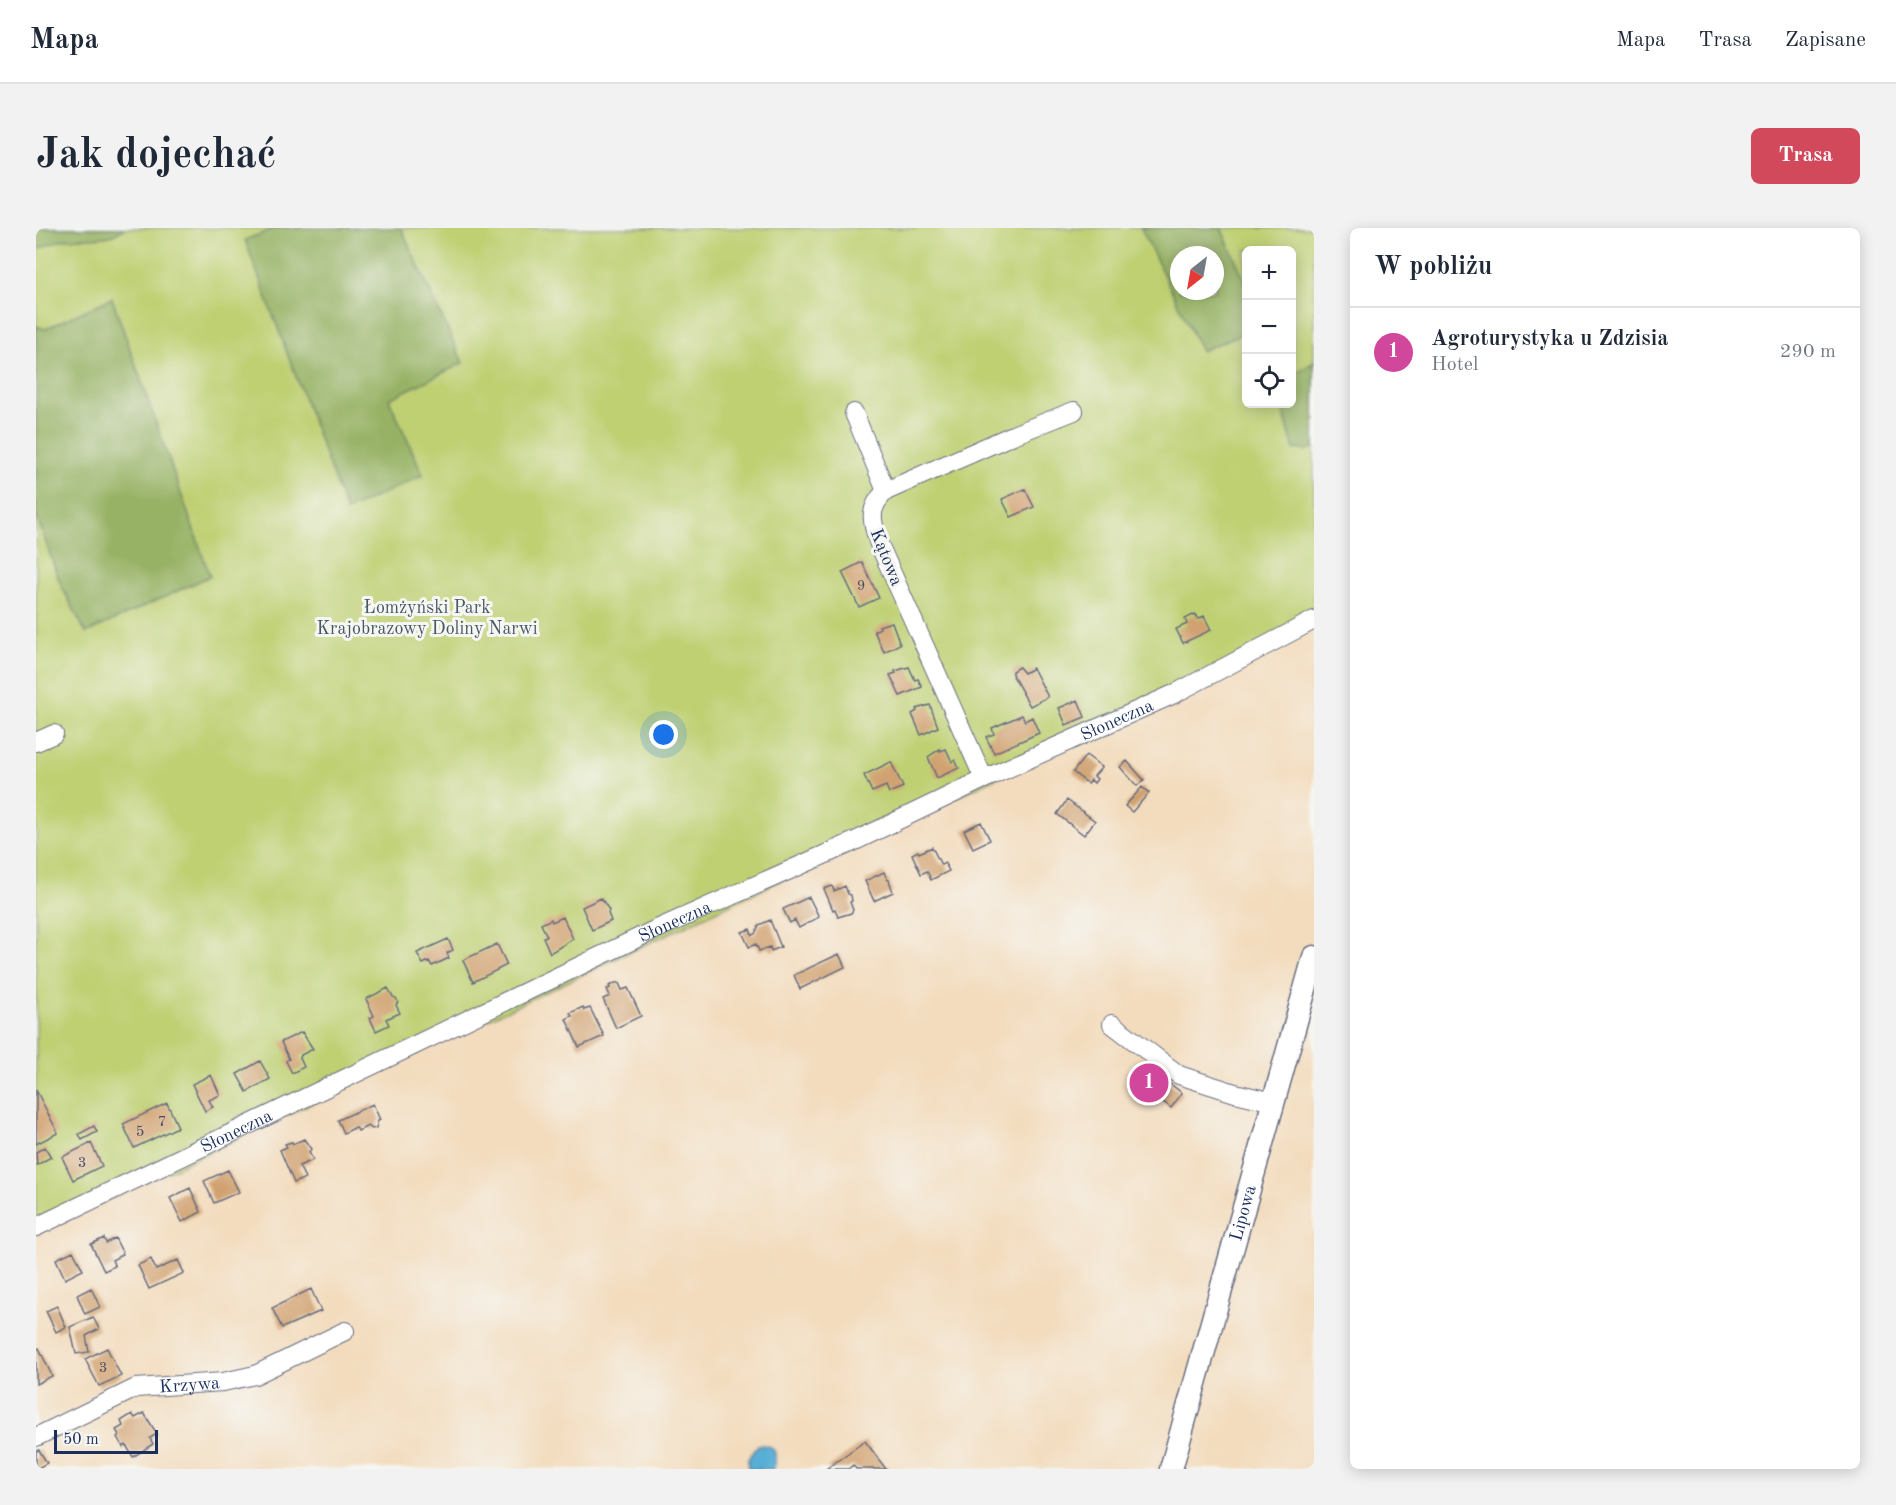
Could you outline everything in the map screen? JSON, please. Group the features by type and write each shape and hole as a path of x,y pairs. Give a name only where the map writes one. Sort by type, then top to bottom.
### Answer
{"main road":[{"name":"Lipowa","path":"1171,1469 1314,957"}],"street":[{"path":"854,413 886,491 1013,435 1074,411"},
{"name":"Kątowa","path":"886,491 877,500 873,510 872,522 879,544 984,779"},
{"name":"Słoneczna","path":"36,1227 648,933 853,842 984,779 1174,694 1314,620"},
{"path":"36,742 54,734"},
{"path":"1112,1024 1179,1075 1274,1102"},
{"name":"Krzywa","path":"36,1437 136,1388 223,1382 255,1375 345,1331"}],"green space":[{"name":"Łomżyński Park Krajobrazowy Doliny Narwi","path":"36,228 1314,228 1314,627 36,1234"},
{"path":"36,228 124,228 105,237 64,240 36,250"},
{"path":"276,228 401,228 463,363 389,399 423,475 346,511 245,240"},
{"path":"1141,228 1221,228 1242,274 1242,334 1201,351 1176,300 1224,300 1224,246 1170,246 1170,287"},
{"path":"112,298 210,576 86,633 60,583 36,514 36,326 45,329"},
{"path":"1314,362 1314,447 1307,450 1294,449 1282,408 1296,408 1296,373"}],"water":[{"path":"758,1445 769,1446 774,1451 774,1469 748,1469 748,1459"}],"building":[{"path":"1025,489 1034,507 1011,517 1002,499"},
{"path":"862,562 879,598 859,607 842,572"},
{"path":"1195,614 1198,619 1204,616 1211,630 1183,643 1176,629 1187,624 1185,619"},
{"path":"892,622 900,644 884,652 874,631 880,628 879,626"},
{"path":"909,667 915,680 918,679 922,687 900,696 890,675"},
{"path":"1019,667 1024,673 1033,668 1048,697 1030,706 1012,674 1012,671"},
{"path":"1078,700 1085,717 1066,725 1059,708"},
{"path":"930,705 938,727 921,735 912,714 917,711 916,709"},
{"path":"1022,715 1025,721 1032,717 1039,733 994,753 986,737 994,734 992,728"},
{"path":"940,749 940,751 946,749 952,762 955,760 959,768 937,778 928,757"},
{"path":"1086,755 1102,767 1094,776 1097,779 1094,783 1091,780 1088,784 1073,772"},
{"path":"1127,761 1144,780 1137,786 1120,767"},
{"path":"891,762 903,787 889,793 886,786 872,792 864,775"},
{"path":"1142,787 1149,793 1132,812 1125,806"},
{"path":"1067,800 1095,821 1084,835 1057,814"},
{"path":"981,822 990,840 973,848 964,830"},
{"path":"932,847 941,865 945,863 949,871 931,880 927,871 921,874 912,854"},
{"path":"884,872 893,892 874,901 865,881"},
{"path":"832,886 834,891 845,886 848,894 851,895 852,901 850,902 853,910 851,913 838,917 835,909 833,910 824,889"},
{"path":"809,897 819,917 799,928 795,920 790,923 783,909"},
{"path":"601,898 609,910 611,921 592,930 582,907"},
{"path":"563,917 573,939 550,953 543,937 547,936 541,924"},
{"path":"770,920 781,947 771,951 770,947 759,951 756,944 749,947 742,932 750,929 752,935 755,934 759,925"},
{"path":"448,939 453,950 447,953 449,958 432,966 429,961 423,964 417,953"},
{"path":"497,944 507,965 473,982 463,960"},
{"path":"839,954 845,967 800,989 794,975"},
{"path":"619,983 622,990 628,988 641,1016 616,1028 603,999 610,996 607,989"},
{"path":"388,988 398,1002 396,1005 400,1013 386,1019 389,1025 376,1031 370,1018 374,1016 366,999"},
{"path":"583,1007 584,1010 590,1008 604,1036 579,1047 566,1019 572,1016 570,1013"},
{"path":"302,1032 313,1049 301,1055 304,1067 292,1073 286,1061 289,1059 281,1042"},
{"path":"260,1061 270,1079 247,1092 237,1074"},
{"path":"1140,1066 1163,1083 1165,1080 1182,1093 1171,1108 1132,1077"},
{"path":"211,1075 220,1095 209,1100 213,1107 205,1111 192,1084"},
{"path":"36,1090 58,1133 36,1144"},
{"path":"167,1103 178,1127 134,1148 123,1124"},
{"path":"373,1104 380,1120 376,1128 372,1129 368,1126 358,1131 356,1127 344,1133 338,1120"},
{"path":"94,1126 97,1132 82,1140 79,1134"},
{"path":"304,1139 311,1149 309,1152 313,1160 299,1166 305,1178 294,1183 280,1150 287,1147 285,1144 292,1142 293,1144"},
{"path":"91,1143 102,1166 73,1180 62,1157"},
{"path":"45,1147 51,1157 37,1165 36,1152"},
{"path":"228,1170 239,1192 214,1203 204,1181"},
{"path":"190,1188 201,1212 182,1222 170,1198"},
{"path":"104,1238 106,1243 115,1238 123,1254 112,1260 115,1266 104,1271 91,1244"},
{"path":"73,1251 83,1270 65,1279 56,1259"},
{"path":"151,1259 156,1270 178,1260 184,1273 149,1289 138,1265"},
{"path":"91,1288 100,1307 85,1314 77,1295"},
{"path":"311,1289 321,1311 282,1328 272,1308"},
{"path":"57,1306 66,1327 56,1332 46,1311"},
{"path":"93,1317 99,1329 86,1336 89,1352 76,1354 70,1327"},
{"path":"39,1348 52,1376 36,1384 36,1350"},
{"path":"107,1348 121,1376 99,1386 85,1359"},
{"path":"144,1413 157,1434 150,1438 153,1444 133,1457 126,1445 123,1447 116,1430 123,1426 121,1421 132,1414 135,1418"},
{"path":"865,1441 886,1469 856,1469 853,1465 848,1469 826,1469"},
{"path":"39,1450 47,1463 36,1469 36,1451"}],"place":[{"name":"Agroturystyka u Zdzisia","path":"1149,1083"}]}
